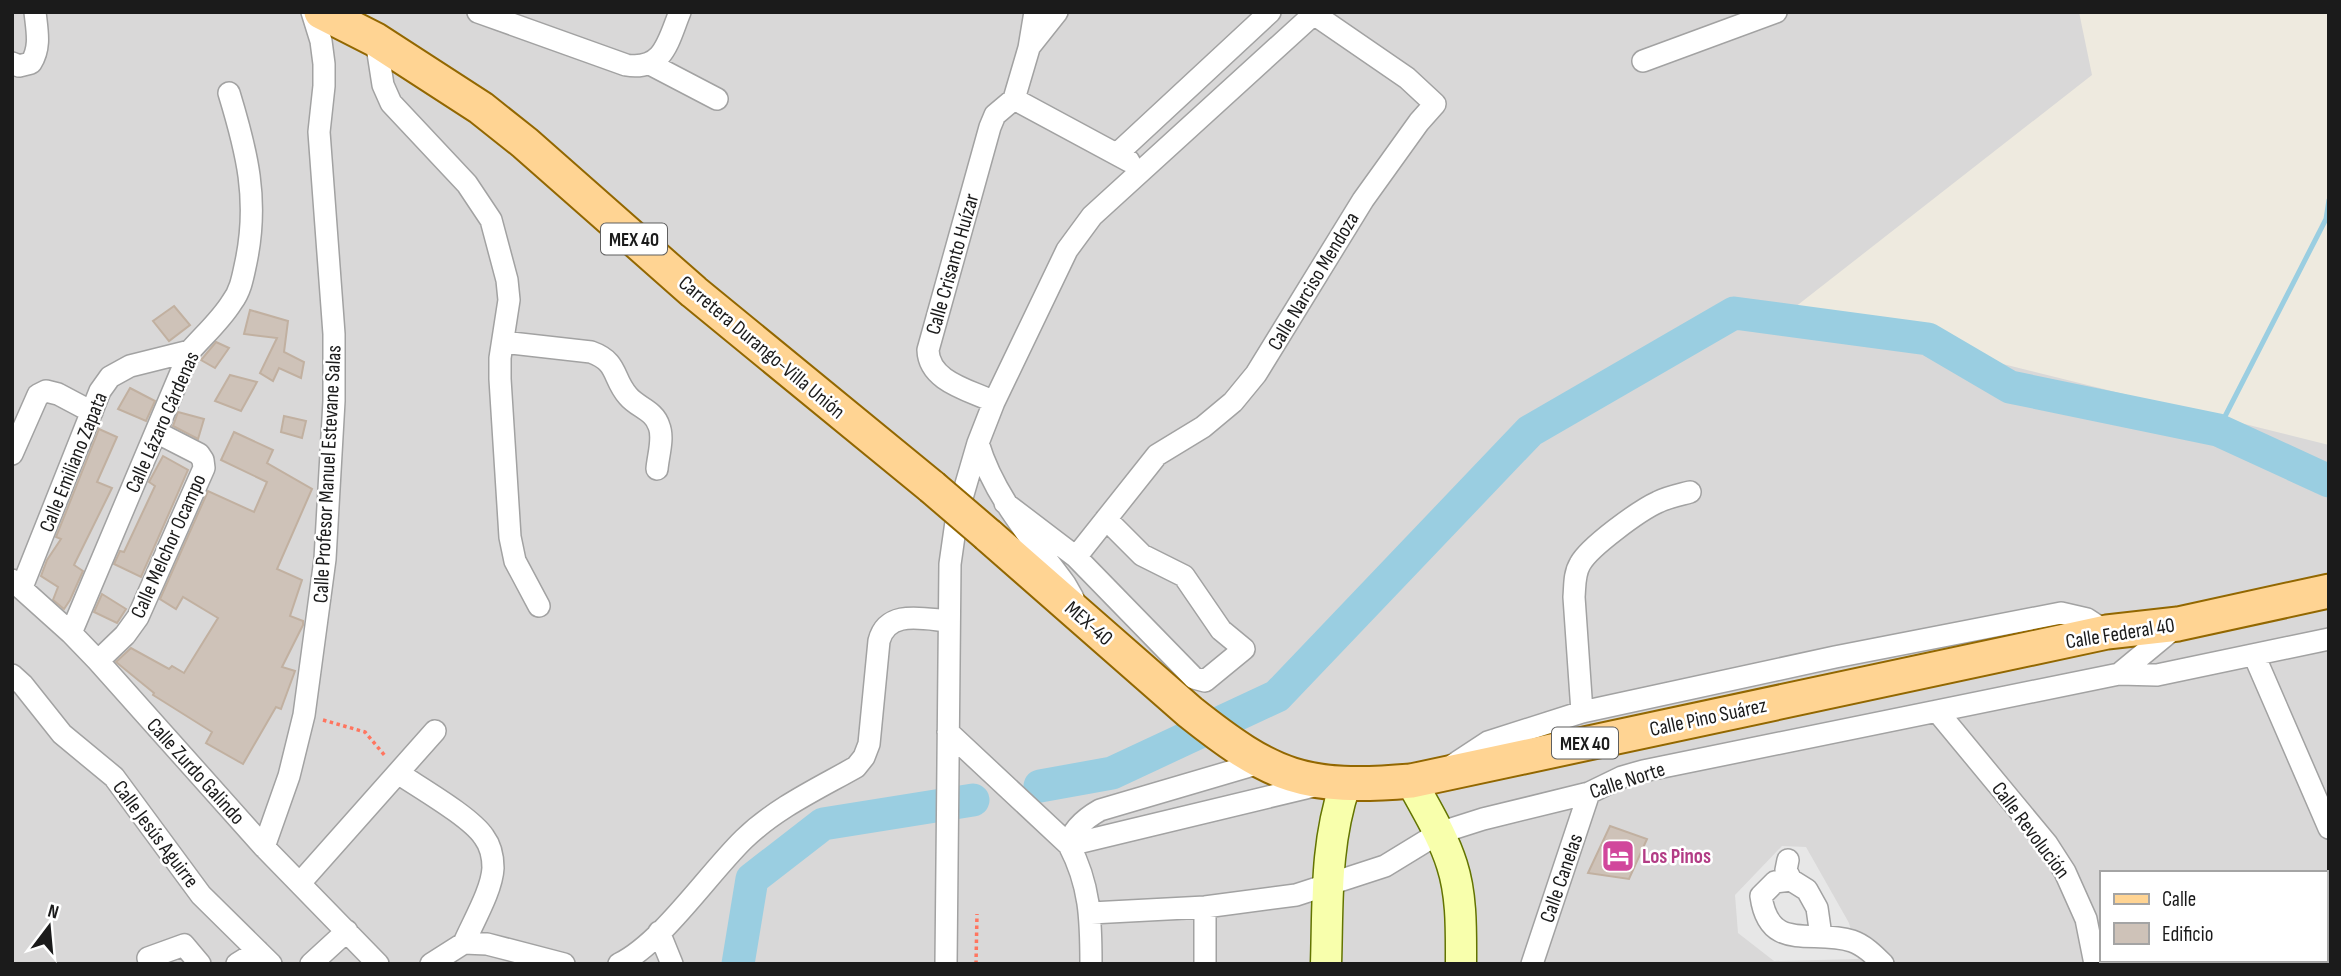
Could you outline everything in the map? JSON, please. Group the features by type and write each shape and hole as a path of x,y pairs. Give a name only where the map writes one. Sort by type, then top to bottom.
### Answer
{"main road":[{"name":"Carretera Durango-Villa Unión","path":"321,12 376,40 439,79 525,143 694,292 988,535"},
{"name":"MEX-40","path":"988,535 1189,712 1259,763"},
{"name":"Calle Federal 40","path":"1911,673 2107,632 2178,624 2329,591"},
{"name":"Calle Pino Suárez","path":"1259,763 1302,779 1334,784 1427,778 1911,673"}],"street":[{"path":"12,63 19,66 31,63 36,54 38,44 35,12"},
{"name":"Calle Profesor Manuel Estevane Salas","path":"264,847 289,776 304,715 324,571 334,401 334,334 319,132 324,64 321,41 312,12"},
{"path":"478,12 626,65 639,67 650,64 661,56 680,12"},
{"name":"Calle Crisanto Huízar","path":"994,402 944,379 933,370 928,360 928,350 990,127 1003,106 1014,99 1029,48 1035,12"},
{"path":"1029,48 1057,12"},
{"path":"1117,154 1270,12"},
{"path":"1643,61 1776,12"},
{"path":"946,964 950,564 957,515 978,443 994,402 1067,250 1092,216 1314,13"},
{"name":"Calle Narciso Mendoza","path":"1076,557 1157,455 1203,427 1233,402 1256,374 1363,200 1435,104 1407,78 1314,13"},
{"path":"376,40 383,85 391,103 467,184 491,220 508,280 509,300 500,358 500,379 510,537 515,561 539,606"},
{"path":"1216,62 1237,83"},
{"path":"650,64 717,99"},
{"name":"Calle Lázaro Cárdenas","path":"71,633 190,351 233,302 240,287 250,238 252,192 229,93"},
{"path":"1014,99 1143,168"},
{"path":"503,342 592,352 604,356 612,364 626,394 652,413 659,423 662,433 657,469"},
{"name":"Calle Emiliano Zapata","path":"17,584 100,391 110,377 130,366 190,351"},
{"path":"14,446 38,395 46,391 58,394 92,412"},
{"name":"Calle Melchor Ocampo","path":"98,661 125,635 138,617 204,468 203,460 195,451 156,432"},
{"path":"978,443 984,463 1005,503 1065,584 1080,615"},
{"path":"1581,712 1574,597 1579,565 1587,554 1643,510 1661,500 1690,492"},
{"path":"1005,503 1076,557 1194,678 1205,681 1244,649 1222,630 1184,576 1142,555 1106,519"},
{"name":"Calle Zurdo Galindo","path":"17,584 98,661 264,847 378,964"},
{"path":"1461,964 1457,884 1439,833 1427,778 1488,743 1581,712 1849,654 2061,613 2087,619 2107,632"},
{"path":"619,964 632,958 659,932 744,839 769,818 856,767 864,757 869,744 879,641 881,631 887,623 898,618 949,621"},
{"path":"2119,674 2178,624"},
{"name":"Calle Norte","path":"1091,913 1205,907 1296,895 1385,866 1439,833 1483,819 1589,793 1622,777 1643,771 2119,674 2157,675 2329,639"},
{"path":"2255,655 2329,828"},
{"name":"Calle Jesús Aguirre","path":"12,676 23,685 62,734 114,777 201,895 265,958"},
{"name":"Calle Revolución","path":"1937,711 2047,844 2066,872 2086,919 2095,964"},
{"path":"300,883 435,731"},
{"path":"948,732 1069,845 1078,862 1091,913 1091,964"},
{"path":"1069,845 1071,834 1100,810 1259,763"},
{"path":"398,773 473,825 485,837 491,851 493,869 464,943 431,964"},
{"path":"1069,845 1334,784 1336,814 1331,839 1326,964"},
{"name":"Calle Canelas","path":"1532,964 1589,793"},
{"path":"1821,936 1817,908 1807,890 1789,870 1760,895 1763,915 1779,930 1798,938 1821,936 1852,941 1863,946 1883,964"},
{"path":"1205,907 1205,964"},
{"path":"311,964 347,932"},
{"path":"659,932 672,964"},
{"path":"464,943 487,944 564,964"},
{"path":"148,958 184,945 200,964"},
{"path":"236,964 265,958"}],"path":[{"path":"304,715 365,732 398,773"},
{"path":"976,964 977,914"}],"shaded area":[{"path":"12,12 2079,12 2092,75 1790,311 2329,445 2329,964 12,964"},
{"path":"1782,846 1806,847 1849,923 1858,959 1774,961 1738,933 1735,895"}],"building":[{"path":"174,306 190,325 169,341 153,321"},
{"path":"250,310 288,321 284,352 304,362 301,378 279,368 273,381 260,373 277,338 244,334"},
{"path":"216,342 229,348 215,368 201,360"},
{"path":"230,375 257,382 241,411 215,401"},
{"path":"130,388 155,401 146,421 118,409"},
{"path":"178,412 204,419 198,439 173,426"},
{"path":"284,416 306,421 302,438 281,432"},
{"path":"99,429 117,437 97,482 112,488 74,565 83,571 64,609 53,600 58,587 41,576 47,560 61,539 56,537"},
{"path":"234,432 273,450 267,463 312,489 277,569 302,580 290,616 303,621 303,625 282,667 295,671 281,709 276,707 243,764 206,743 212,732 153,695 154,693 116,662 131,648 169,669 172,666 184,673 218,618 183,597 176,609 160,599 208,491 254,512 267,482 221,460"},
{"path":"163,456 188,470 141,577 114,564 120,551 124,552 155,486 149,482"},
{"path":"102,594 126,609 117,623 94,612"},
{"name":"Los Pinos","path":"1610,826 1647,839 1629,879 1588,873"}],"waterway":[{"path":"2218,430 2326,219 2329,200"},
{"path":"1040,786 1112,773 1277,696 1530,431 1734,313 1928,339 2010,387 2218,430 2329,481"},
{"path":"738,964 752,879 823,824 973,800"}],"place":[{"name":"Los Pinos","path":"1618,856"}]}
